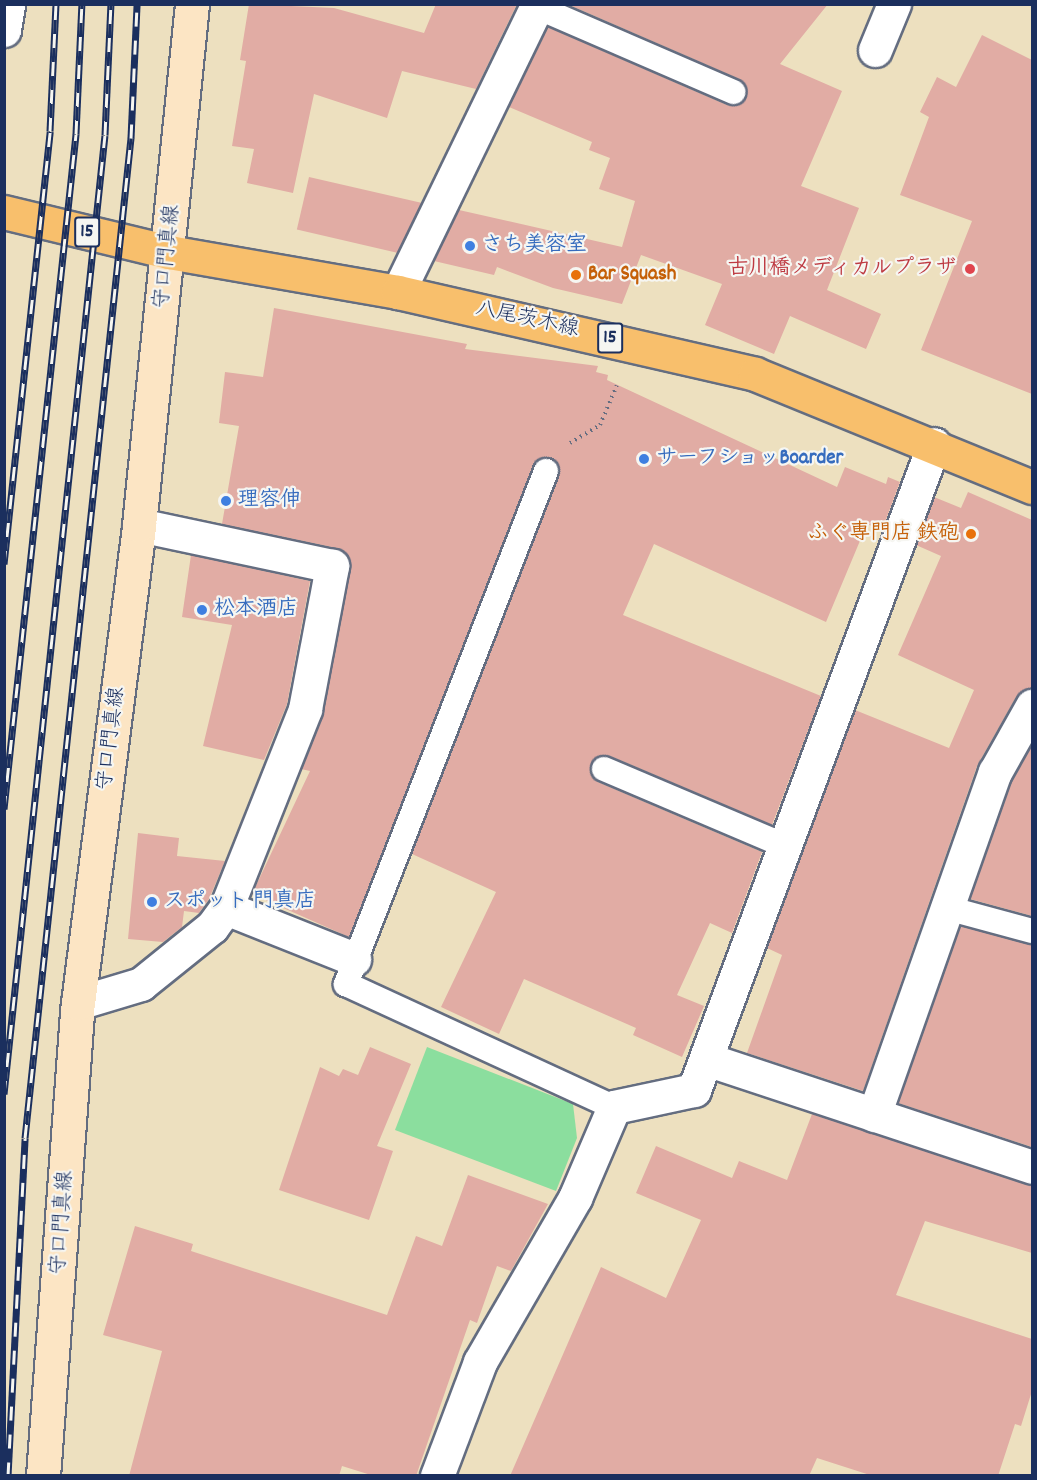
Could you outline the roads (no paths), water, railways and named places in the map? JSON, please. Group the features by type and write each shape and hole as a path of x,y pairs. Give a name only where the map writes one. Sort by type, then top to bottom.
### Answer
{"main road":[{"name":"守口門真線","path":"43,1476 78,1003 139,525 169,252 192,4"},
{"name":"八尾茨木線","path":"4,212 169,252 398,292 635,343 755,374 934,444 1032,487"}],"street":[{"path":"4,30 8,4"},
{"path":"875,50 894,4"},
{"path":"398,292 538,6"},
{"path":"437,1476 480,1362 575,1198 614,1107 694,1090 934,444"},
{"path":"78,1003 141,984 212,927 226,908 305,710 332,566 139,525"},
{"path":"874,1115 995,772 1032,706"},
{"path":"226,908 354,959"},
{"path":"706,1059 1032,1167"}],"lane":[{"path":"538,6 733,92"},
{"path":"546,471 346,984 614,1107"},
{"path":"604,768 785,846"},
{"path":"947,908 1032,931"}],"railway":[{"path":"4,564 50,131 56,4"},
{"path":"4,809 76,134 82,4"},
{"path":"4,1094 105,135 111,4"},
{"path":"8,1476 25,1138 131,138 137,4"}],"place":[{"name":"さち美容室","path":"470,246"},
{"name":"古川橋メディカルプラザ","path":"970,269"},
{"name":"Bar Squash","path":"576,275"},
{"name":"サーフショッBoarder","path":"644,459"},
{"name":"理容伸","path":"226,501"},
{"name":"ふぐ専門店 鉄砲","path":"971,534"},
{"name":"松本酒店","path":"202,610"},
{"name":"スポット 門真店","path":"152,902"}]}
